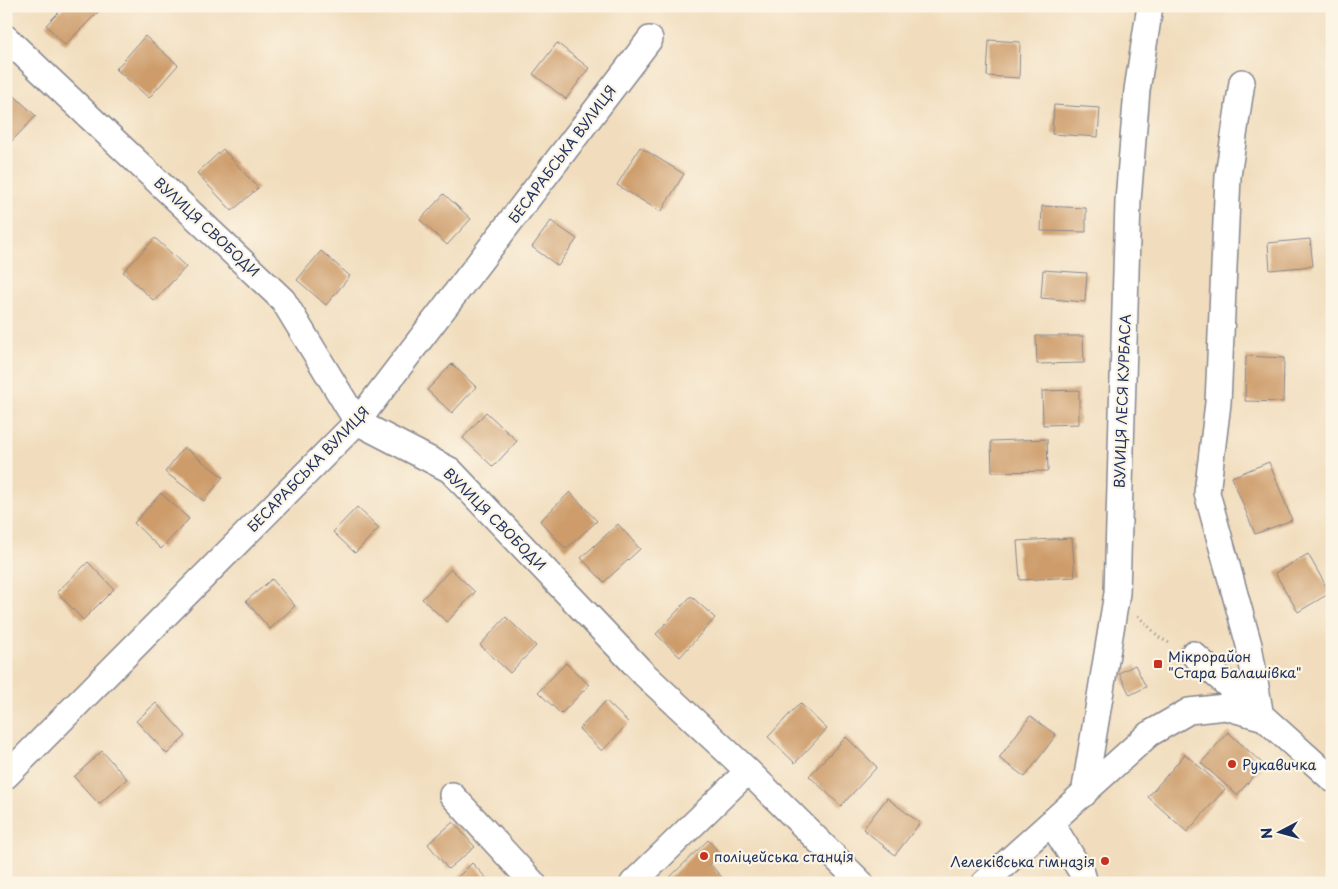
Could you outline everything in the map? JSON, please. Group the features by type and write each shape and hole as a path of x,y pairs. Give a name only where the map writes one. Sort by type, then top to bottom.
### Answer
{"street":[{"name":"ВУЛИЦЯ ЛЕСЯ КУРБАСА","path":"1084,794 1117,593 1128,201 1137,90 1150,6"},
{"name":"ВУЛИЦЯ СВОБОДИ","path":"6,38 283,300 357,422 450,470 644,674 748,771 860,883"},
{"name":"БЕСАРАБСЬКА ВУЛИЦЯ","path":"6,776 357,422 650,39"},
{"path":"1242,82 1228,176 1218,403 1207,494 1249,645 1261,717"},
{"path":"1193,654 1332,779"},
{"path":"984,883 1052,824 1149,734 1189,711 1225,707 1261,717"},
{"path":"633,883 748,771"},
{"path":"452,795 533,883"},
{"path":"1052,824 1082,873 1085,883"}],"path":[{"path":"1328,6 1332,9"},
{"path":"1117,593 1160,638 1193,654"}],"building":[{"path":"65,6 104,6 65,45 46,25"},
{"path":"145,36 178,65 149,98 116,69"},
{"path":"989,40 1020,42 1019,78 987,76"},
{"path":"557,43 589,68 566,99 533,74"},
{"path":"6,90 36,116 6,147"},
{"path":"1054,105 1100,108 1098,137 1052,134"},
{"path":"640,147 684,174 661,212 617,185"},
{"path":"223,149 258,188 232,211 197,173"},
{"path":"444,194 471,219 447,245 420,220"},
{"path":"1042,206 1086,208 1086,232 1041,231"},
{"path":"551,221 577,239 558,266 532,247"},
{"path":"155,238 186,267 154,301 123,272"},
{"path":"1310,239 1313,266 1270,270 1268,243"},
{"path":"321,251 350,276 326,305 297,280"},
{"path":"1043,270 1087,273 1085,302 1041,298"},
{"path":"1036,336 1083,336 1084,363 1037,364"},
{"path":"1246,356 1284,358 1283,402 1245,401"},
{"path":"452,364 476,387 452,413 427,390"},
{"path":"1079,390 1079,424 1043,425 1042,391"},
{"path":"486,412 517,441 493,467 463,438"},
{"path":"1047,439 1048,471 992,472 991,441"},
{"path":"184,447 223,477 204,501 165,472"},
{"path":"1269,462 1292,520 1255,534 1232,477"},
{"path":"570,492 597,521 566,549 540,521"},
{"path":"161,493 189,519 161,549 134,523"},
{"path":"357,507 379,528 355,553 333,532"},
{"path":"618,524 640,549 604,582 581,558"},
{"path":"1072,538 1075,577 1020,580 1017,541"},
{"path":"1308,554 1330,593 1298,612 1275,573"},
{"path":"88,562 114,589 83,620 57,592"},
{"path":"451,569 475,592 447,622 422,599"},
{"path":"272,579 295,606 270,629 246,601"},
{"path":"691,596 715,618 680,657 656,634"},
{"path":"506,617 536,646 510,673 480,645"},
{"path":"566,663 589,685 561,714 538,692"},
{"path":"1135,665 1146,687 1130,695 1119,673"},
{"path":"606,701 629,723 602,751 579,729"},
{"path":"156,703 186,736 167,754 136,721"},
{"path":"800,703 827,729 795,763 768,737"},
{"path":"1030,716 1056,735 1025,777 999,758"},
{"name":"Рукавичка","path":"1228,732 1264,765 1237,795 1201,763"},
{"path":"846,737 877,767 841,806 809,776"},
{"path":"102,751 127,779 99,804 74,777"},
{"path":"1185,754 1225,789 1187,832 1148,797"},
{"path":"887,798 920,823 895,855 863,829"},
{"path":"453,822 475,847 448,869 428,844"},
{"path":"708,840 721,854 710,864 727,883 664,883"},
{"path":"472,863 491,883 452,883"}],"place":[{"name":"Мікрорайон \"Стара Балашівка\"","path":"1158,664"},
{"name":"Рукавичка","path":"1232,764"},
{"name":"поліцейська станція","path":"704,856"},
{"name":"Лелеківська гімназія","path":"1105,861"}]}
